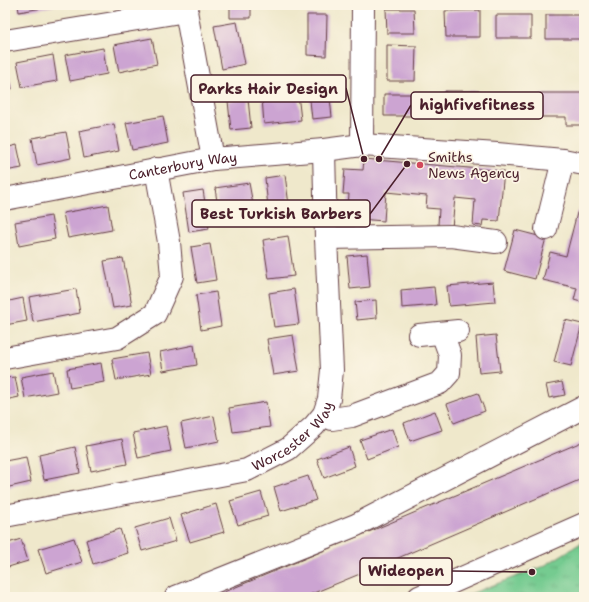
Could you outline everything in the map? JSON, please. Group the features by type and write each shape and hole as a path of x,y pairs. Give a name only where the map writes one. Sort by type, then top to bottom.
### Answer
{"street":[{"path":"362,145 363,5"},
{"path":"5,41 187,8 213,159"},
{"name":"Canterbury Way","path":"5,199 213,159 324,150 362,145 497,154 563,160 584,164"},
{"name":"Worcester Way","path":"5,516 248,470 288,449 314,426 324,414 329,399 332,370 324,150"},
{"path":"546,229 563,160"},
{"path":"5,358 117,338 156,314 172,276 169,242 156,169"},
{"path":"326,238 451,236 496,242"},
{"path":"324,414 332,419 352,416 440,383 449,373 450,332 419,335"},
{"path":"176,597 356,525 584,407"},
{"path":"419,597 584,524"}],"green space":[{"path":"584,541 584,597 462,597 544,566"}],"building":[{"path":"18,5 54,5 54,6 19,12"},
{"path":"230,5 251,5 251,18 230,18"},
{"path":"386,9 414,9 415,33 387,33"},
{"path":"480,10 480,37 446,37 445,11"},
{"path":"307,15 327,15 326,56 307,55"},
{"path":"496,15 531,15 531,38 496,38"},
{"path":"546,15 583,15 583,39 546,39"},
{"path":"237,22 245,64 222,69 214,26"},
{"path":"152,38 157,64 119,72 114,45"},
{"path":"387,45 416,46 415,81 387,81"},
{"path":"103,48 107,74 70,81 65,55"},
{"path":"53,55 57,81 22,87 17,62"},
{"path":"5,62 12,89 5,90"},
{"path":"329,89 332,117 312,119 309,91"},
{"path":"445,91 479,91 479,117 445,117"},
{"path":"541,93 584,93 584,125 566,125 566,117 541,117"},
{"path":"298,94 301,120 264,124 262,98"},
{"path":"384,94 421,94 421,116 384,116"},
{"path":"248,99 251,128 231,130 228,101"},
{"path":"163,116 168,143 132,150 126,123"},
{"path":"114,124 119,151 84,158 79,131"},
{"path":"66,132 71,158 37,165 32,138"},
{"path":"17,145 22,168 5,171 5,148"},
{"path":"364,159 504,171 499,221 483,220 482,226 473,225 475,200 455,198 452,227 438,225 439,209 426,208 427,196 386,192 384,221 347,218 349,194 343,194 345,169 363,170"},
{"path":"285,175 289,205 268,207 265,178"},
{"path":"249,183 254,210 219,215 215,188"},
{"path":"203,190 209,229 189,232 183,193"},
{"path":"584,204 584,303 574,300 577,288 543,280 550,252 566,256 577,213"},
{"path":"108,205 112,230 68,238 63,213"},
{"path":"51,216 55,239 19,246 15,222"},
{"path":"515,230 546,238 535,279 504,271"},
{"path":"288,236 294,276 269,279 263,240"},
{"path":"210,244 216,280 197,283 191,247"},
{"path":"367,254 370,287 350,289 347,256"},
{"path":"123,258 132,305 113,308 104,261"},
{"path":"493,282 495,302 449,306 447,286"},
{"path":"434,287 436,305 402,308 401,290"},
{"path":"76,289 80,313 33,322 29,297"},
{"path":"294,289 299,324 274,327 269,293"},
{"path":"216,292 221,326 201,330 196,295"},
{"path":"23,298 27,321 5,325 5,302"},
{"path":"376,300 377,318 357,320 355,302"},
{"path":"565,320 582,324 571,366 554,362"},
{"path":"293,335 299,371 273,375 267,339"},
{"path":"496,335 500,371 479,373 476,337"},
{"path":"194,345 197,365 163,371 160,352"},
{"path":"147,353 151,374 116,380 112,359"},
{"path":"101,363 104,382 70,388 67,369"},
{"path":"53,371 57,392 25,398 21,377"},
{"path":"15,377 19,397 5,400 5,378"},
{"path":"562,382 565,395 549,398 546,385"},
{"path":"478,393 485,411 454,423 447,404"},
{"path":"266,402 270,427 233,432 229,408"},
{"path":"435,411 442,430 410,441 404,423"},
{"path":"214,416 219,441 186,448 181,423"},
{"path":"166,426 171,451 138,458 133,433"},
{"path":"392,429 398,447 367,459 360,440"},
{"path":"122,439 127,464 91,471 86,446"},
{"path":"584,441 584,478 384,564 304,597 212,597 371,531"},
{"path":"75,447 80,473 44,480 39,455"},
{"path":"349,447 355,466 324,478 317,459"},
{"path":"26,457 31,482 5,488 5,461"},
{"path":"308,476 316,500 281,511 274,487"},
{"path":"261,492 268,516 238,525 230,501"},
{"path":"216,504 224,532 190,542 181,515"},
{"path":"169,518 176,541 142,551 135,528"},
{"path":"120,529 128,553 93,564 86,540"},
{"path":"74,538 82,562 46,573 38,549"},
{"path":"21,539 28,561 5,568 5,544"}],"place":[{"name":"Parks Hair Design","path":"364,159"},
{"name":"highfivefitness","path":"379,159"},
{"name":"Best Turkish Barbers","path":"407,164"},
{"name":"Smiths News Agency","path":"420,165"},
{"name":"Wideopen","path":"532,572"}]}
